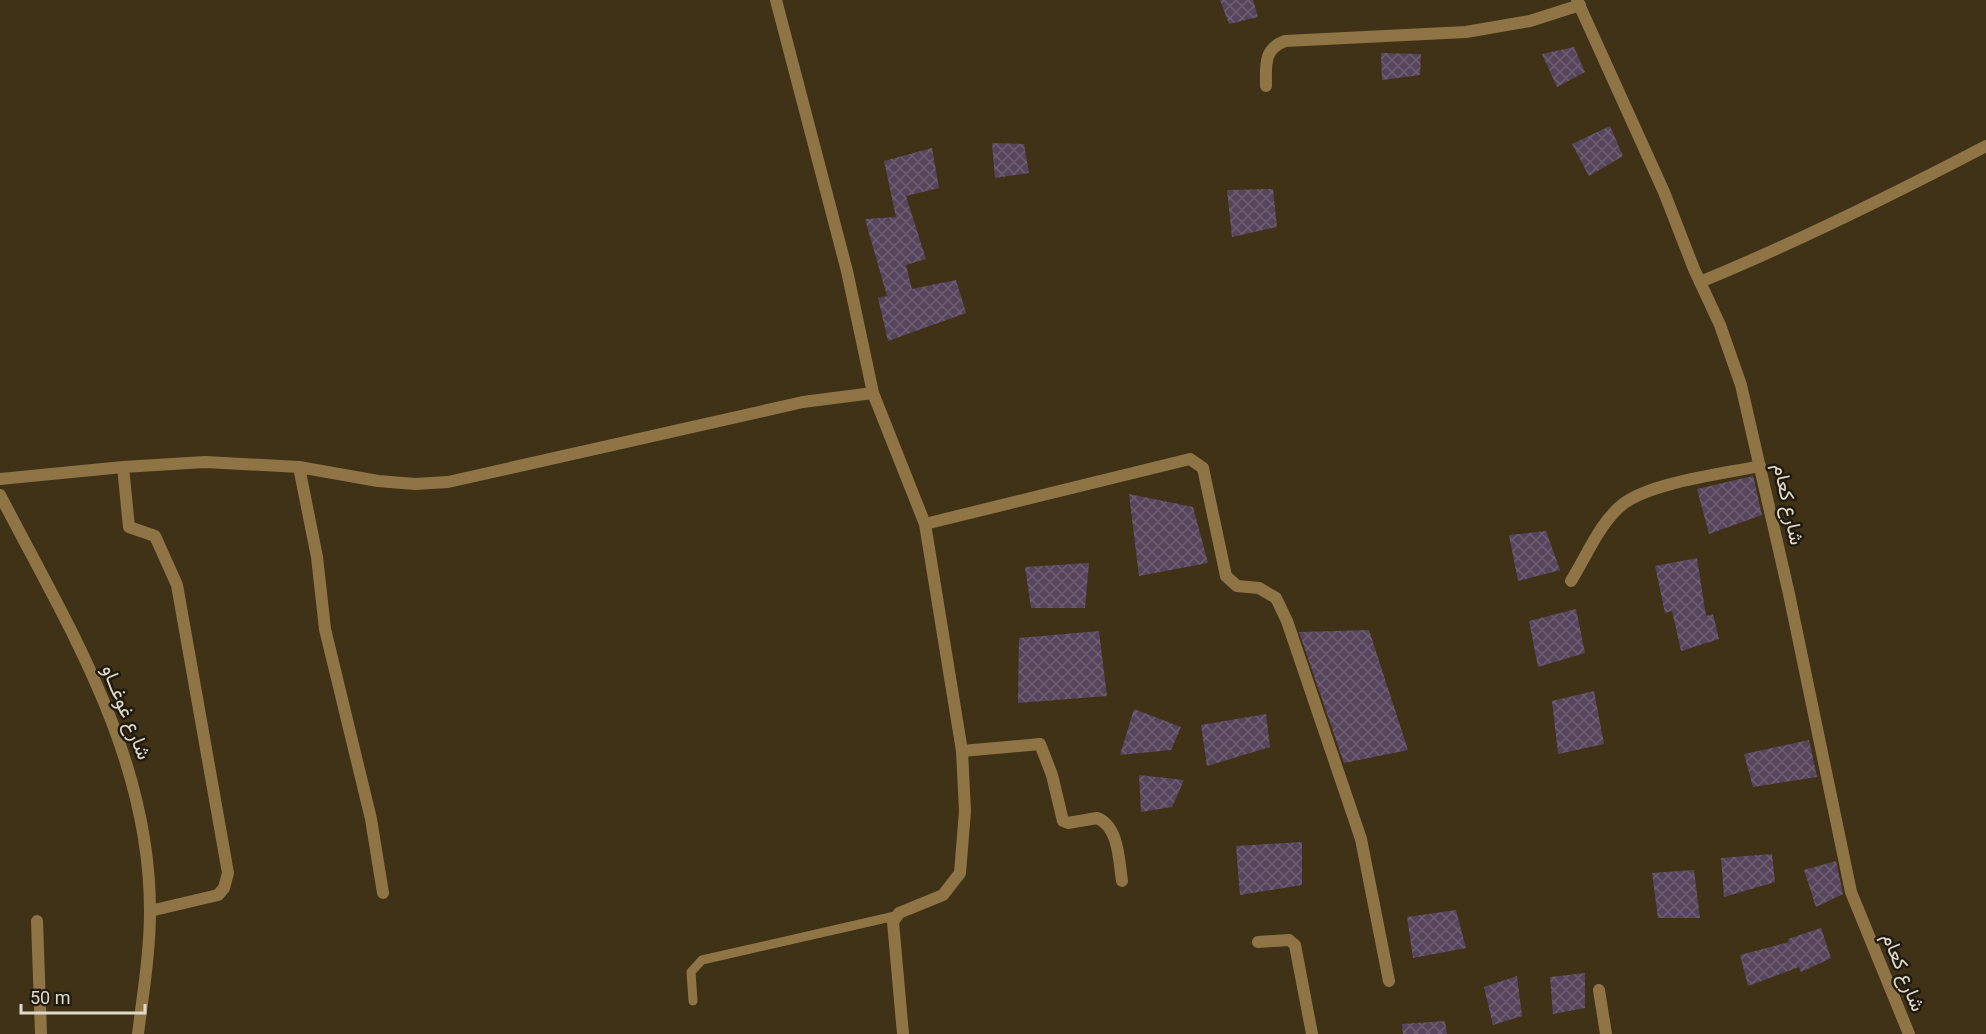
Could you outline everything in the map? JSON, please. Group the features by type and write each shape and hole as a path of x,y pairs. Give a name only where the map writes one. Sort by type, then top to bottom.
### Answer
{"street":[{"path":"776,0 847,271 873,393 925,524 962,751 965,811 960,873 943,895 912,906 895,916 893,928 903,1034"},
{"path":"1266,86 1266,58 1276,45 1285,42 1466,32 1530,21 1579,3"},
{"name":"شارع كعام","path":"1579,3 1664,192 1720,325 1741,385 1851,892 1909,1034"},
{"path":"1700,282 1814,233 1986,146"},
{"path":"0,479 123,466 205,462 299,467 378,482 415,484 448,482 803,402 873,393"},
{"path":"925,524 1190,459 1203,468 1226,576 1237,586 1259,588 1276,598 1287,621 1361,840 1389,981"},
{"path":"123,466 129,526 154,536 177,585 228,873 224,888 218,895 150,911"},
{"path":"1571,581 1602,530 1622,505 1647,490 1760,466"},
{"path":"299,467 317,557 325,628 371,819 383,893"},
{"name":"شارع غوغــاو","path":"0,495 103,697 128,761 146,855 150,911 138,1034"},
{"path":"962,751 1040,744 1052,775 1063,821 1068,823 1094,818 1105,822 1115,841 1122,881"},
{"path":"37,921 41,1034"},
{"path":"1258,942 1289,940 1295,945 1312,1034"},
{"path":"1599,990 1606,1034"}],"lane":[{"path":"693,1001 691,972 702,960 895,916"}],"building":[{"path":"1220,0 1253,0 1258,17 1229,24"},
{"path":"1574,47 1585,72 1557,87 1542,54"},
{"path":"1381,53 1421,54 1420,75 1382,80"},
{"path":"1610,126 1623,156 1589,176 1572,144"},
{"path":"992,143 1024,144 1029,173 995,178"},
{"path":"932,148 939,188 906,196 926,259 906,265 912,289 956,280 966,313 888,341 878,298 887,296 865,219 896,217 884,161"},
{"path":"1273,189 1277,227 1232,237 1227,190"},
{"path":"1753,476 1762,515 1709,534 1697,489"},
{"path":"1129,494 1193,507 1208,563 1139,576"},
{"path":"1546,531 1560,570 1518,581 1509,535"},
{"path":"1697,558 1706,616 1713,614 1719,639 1681,651 1672,611 1665,613 1655,566"},
{"path":"1089,563 1085,608 1031,608 1025,567"},
{"path":"1576,609 1585,653 1538,667 1529,621"},
{"path":"1369,630 1408,750 1344,763 1299,632"},
{"path":"1099,631 1107,696 1018,703 1019,638"},
{"path":"1594,691 1604,744 1558,754 1552,701"},
{"path":"1134,709 1181,727 1171,750 1120,755"},
{"path":"1266,714 1270,747 1207,766 1201,725"},
{"path":"1809,740 1817,777 1753,787 1744,754"},
{"path":"1139,775 1184,780 1172,807 1141,812"},
{"path":"1302,842 1302,885 1240,895 1236,846"},
{"path":"1772,854 1775,882 1724,897 1721,858"},
{"path":"1836,861 1843,894 1816,907 1804,870"},
{"path":"1694,870 1700,918 1658,918 1652,873"},
{"path":"1456,910 1466,948 1413,958 1407,917"},
{"path":"1821,928 1831,958 1801,972 1799,967 1748,986 1740,955 1789,942 1788,939"},
{"path":"1585,973 1585,1008 1553,1014 1550,977"},
{"path":"1517,976 1522,1016 1493,1025 1484,987"},
{"path":"1445,1021 1447,1034 1403,1034 1402,1024"}]}
